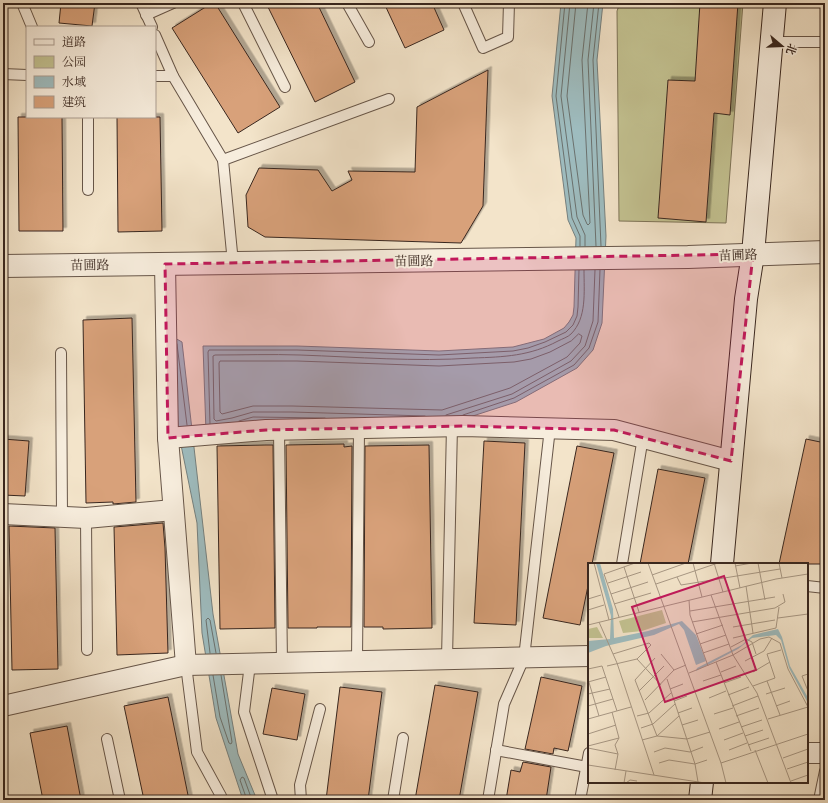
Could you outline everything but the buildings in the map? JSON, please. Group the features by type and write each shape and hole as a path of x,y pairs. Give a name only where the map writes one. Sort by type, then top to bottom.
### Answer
{"street":[{"path":"722,563 746,299 753,254 775,3"},
{"name":"苗圃路","path":"3,266 688,257 825,252"},
{"path":"165,264 168,438 186,665"},
{"path":"168,438 279,430 452,426 614,430 731,461"},
{"path":"3,514 86,518 174,510"},
{"path":"3,706 186,665 588,656"},
{"path":"808,753 825,753"},
{"path":"700,800 702,783"}],"lane":[{"path":"22,3 32,26"},
{"path":"141,3 152,26"},
{"path":"146,15 173,3"},
{"path":"243,3 285,87"},
{"path":"347,3 369,42"},
{"path":"463,3 482,48 508,36 509,3"},
{"path":"156,37 174,76 222,160 233,263"},
{"path":"772,42 825,42"},
{"path":"3,74 26,75"},
{"path":"156,76 174,76"},
{"path":"222,160 389,99"},
{"path":"88,118 88,190"},
{"path":"61,353 62,517"},
{"path":"446,659 452,426"},
{"path":"357,661 359,428"},
{"path":"488,800 504,704 524,658 550,428"},
{"path":"279,430 282,663"},
{"path":"622,563 643,438"},
{"path":"86,518 87,650"},
{"path":"808,586 825,588"},
{"path":"250,664 244,712 273,800"},
{"path":"186,665 197,752 222,800"},
{"path":"300,800 300,785 320,709"},
{"path":"394,800 403,738"},
{"path":"107,739 120,800"},
{"path":"496,750 587,767"},
{"path":"580,800 588,760"},
{"path":"820,800 825,771"}],"highlighted area":[{"path":"753,254 731,461 614,430 463,426 266,430 168,438 165,264"}],"green space":[{"path":"620,3 743,3 726,223 619,221 617,11"}],"water":[{"path":"561,3 603,3 597,60 606,236 602,323 593,350 577,368 516,402 445,425 206,432 203,346 297,346 439,351 513,347 544,339 564,328 569,322 573,315 574,307 576,238 568,220 552,96"},
{"path":"157,328 182,342 213,614 238,754 257,800 243,800 216,718 202,633 197,523"}]}
